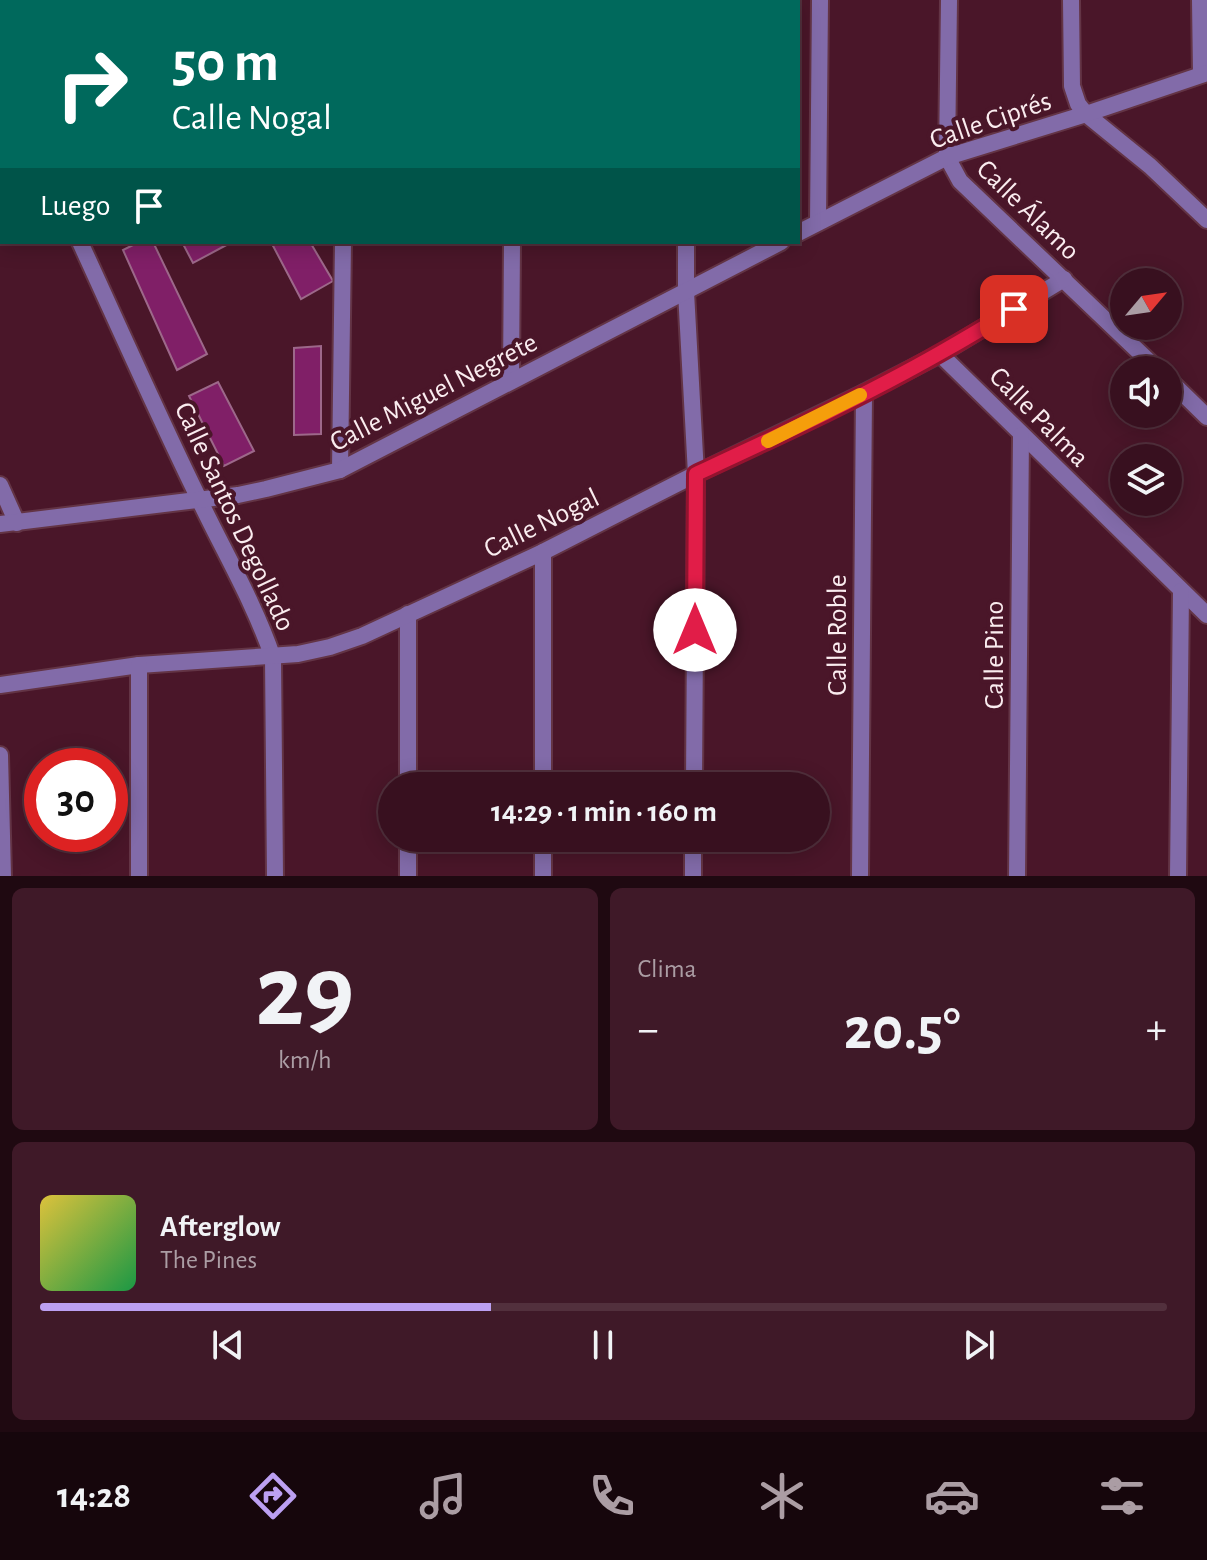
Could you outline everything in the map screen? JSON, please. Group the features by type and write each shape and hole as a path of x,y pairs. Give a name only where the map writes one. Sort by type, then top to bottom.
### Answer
{"street":[{"path":"818,222 820,0"},
{"name":"Calle Álamo","path":"949,0 947,157 960,181 1144,356"},
{"path":"1071,0 1072,86 1078,104 1207,220"},
{"path":"1200,0 1204,74"},
{"name":"Calle Ciprés","path":"800,232 947,157 1204,74"},
{"name":"Calle Santos Degollado","path":"81,244 198,499 249,600 273,658 275,876"},
{"path":"340,470 343,244"},
{"path":"511,381 512,244"},
{"path":"686,244 696,474 694,772"},
{"path":"686,292 777,244"},
{"name":"Calle Nogal","path":"0,685 139,665 273,658 330,647 362,636 543,552 864,393 940,354 1064,279"},
{"name":"Calle Miguel Negrete","path":"8,523 238,495 340,470 686,292"},
{"name":"Calle Palma","path":"940,354 1207,615"},
{"name":"Calle Roble","path":"860,876 864,393"},
{"path":"1182,393 1207,417"},
{"name":"Calle Pino","path":"1017,876 1021,435"},
{"path":"0,485 8,523"},
{"path":"543,552 543,772"},
{"path":"1178,876 1181,591"},
{"path":"408,614 408,772"},
{"path":"139,665 139,876"},
{"path":"0,755 3,876"},
{"path":"408,852 408,876"},
{"path":"543,852 543,876"},
{"path":"693,852 693,876"}],"building":[{"path":"135,244 154,244 207,354 177,370 123,250"},
{"path":"183,244 228,244 193,263"},
{"path":"272,244 311,244 333,281 301,299"},
{"path":"321,346 321,434 294,435 294,348"},
{"path":"218,382 254,451 224,466 189,396"}],"slow traffic":[{"path":"768,441 860,395"}],"route":[{"path":"695,630 696,474 940,354 1014,309"}]}
